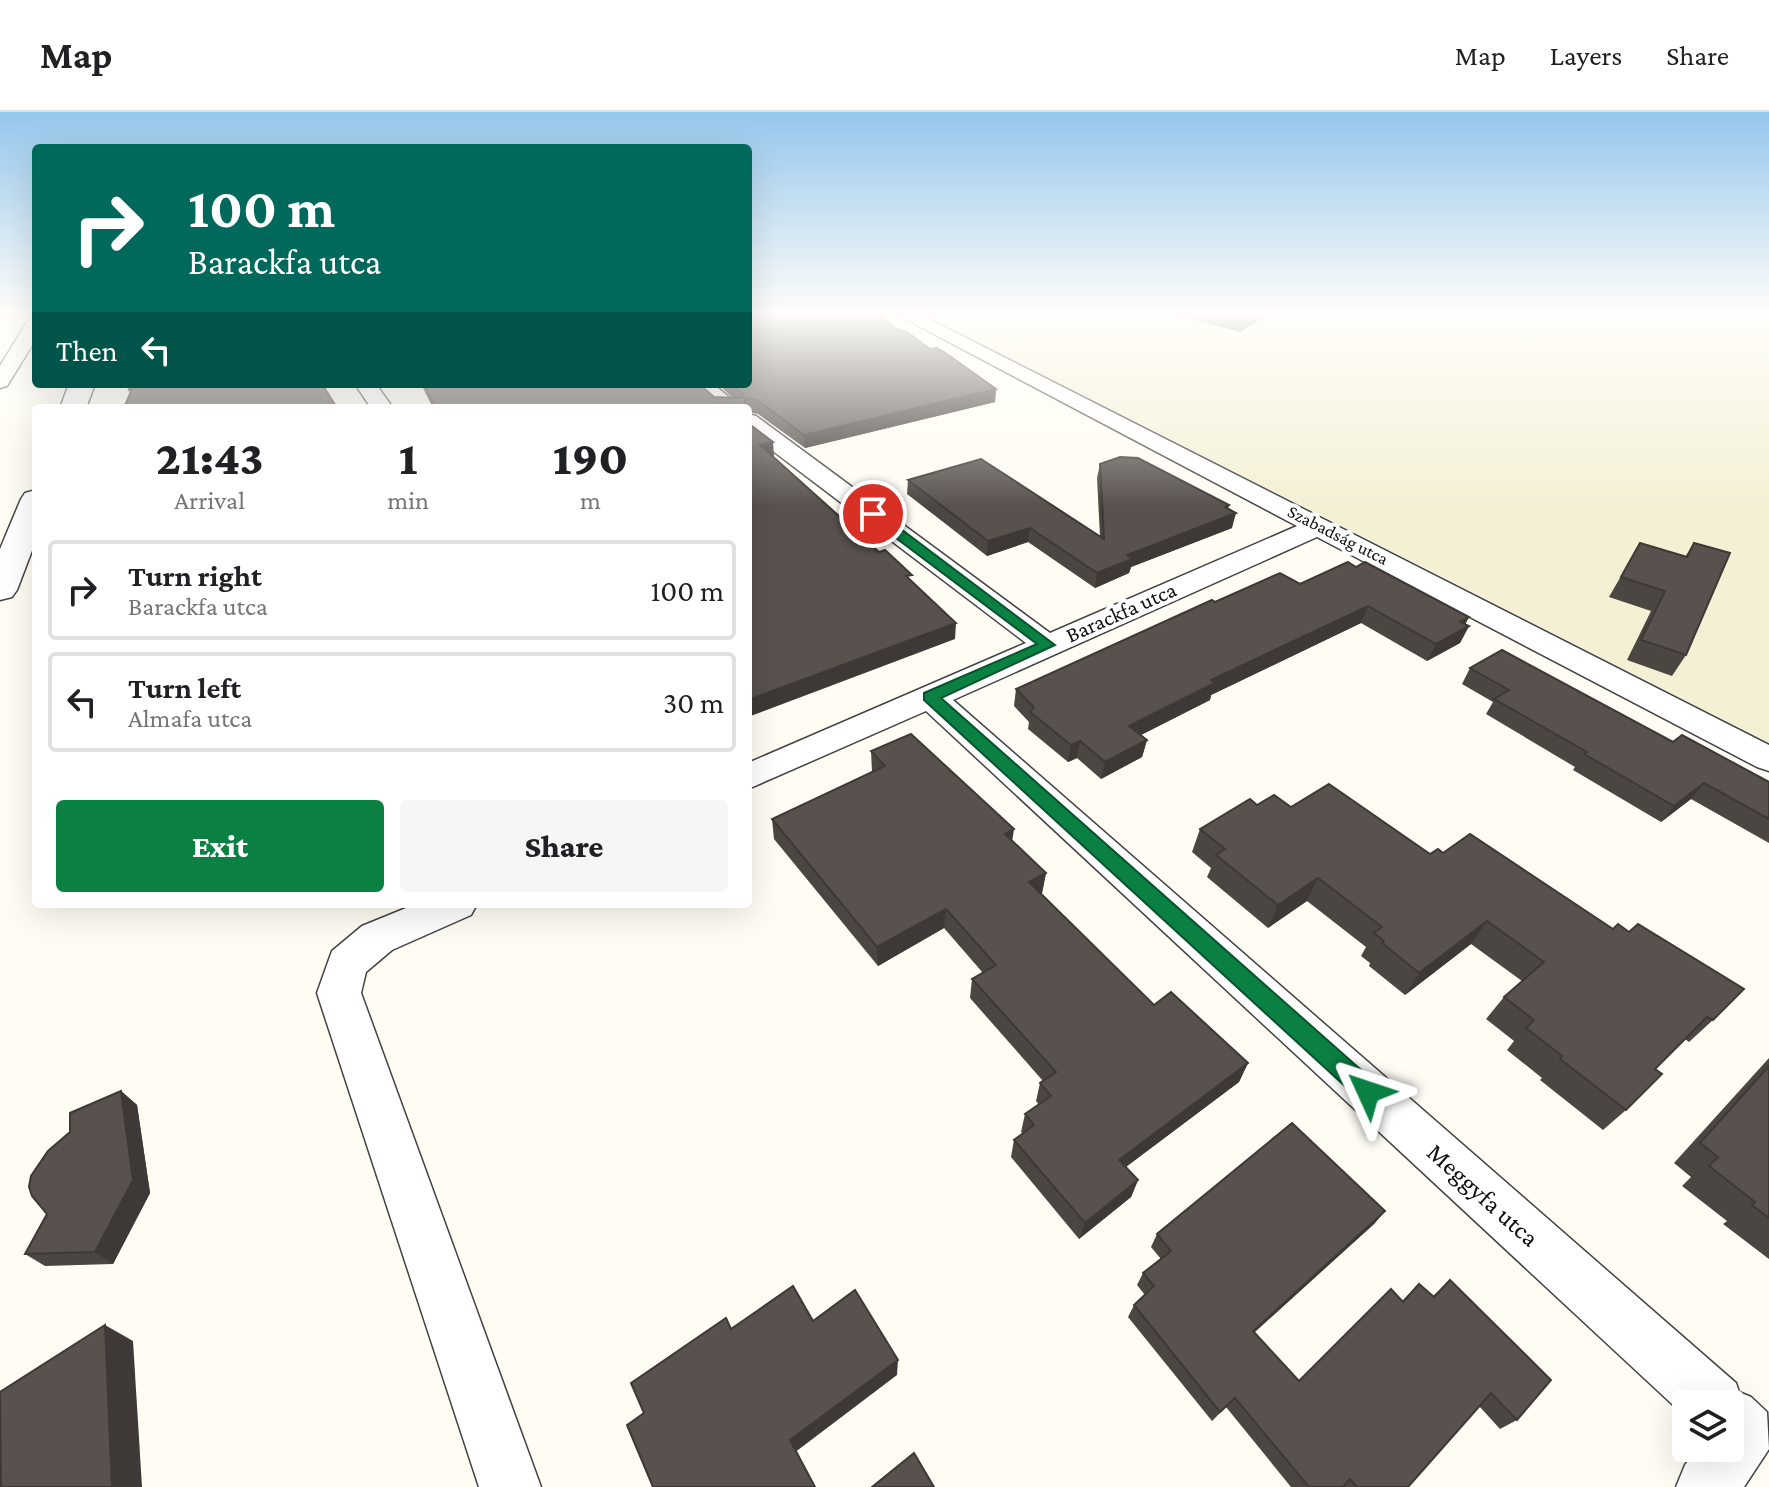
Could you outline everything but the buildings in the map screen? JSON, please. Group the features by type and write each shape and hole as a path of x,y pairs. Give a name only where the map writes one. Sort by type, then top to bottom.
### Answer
{"street":[{"name":"Szabadság utca","path":"1030,378 1769,759"},
{"path":"705,388 726,404"},
{"path":"752,424 1047,645"},
{"path":"0,590 32,509"},
{"name":"Barackfa utca","path":"752,775 1319,526"},
{"name":"Meggyfa utca","path":"930,697 1699,1390"},
{"path":"448,908 377,938 347,963 339,993 510,1487"},
{"path":"1707,1487 1725,1462"}],"shaded area":[{"path":"1050,378 1769,378 1769,743"}],"route":[{"path":"873,514 1047,645 930,697 1368,1092"}]}
